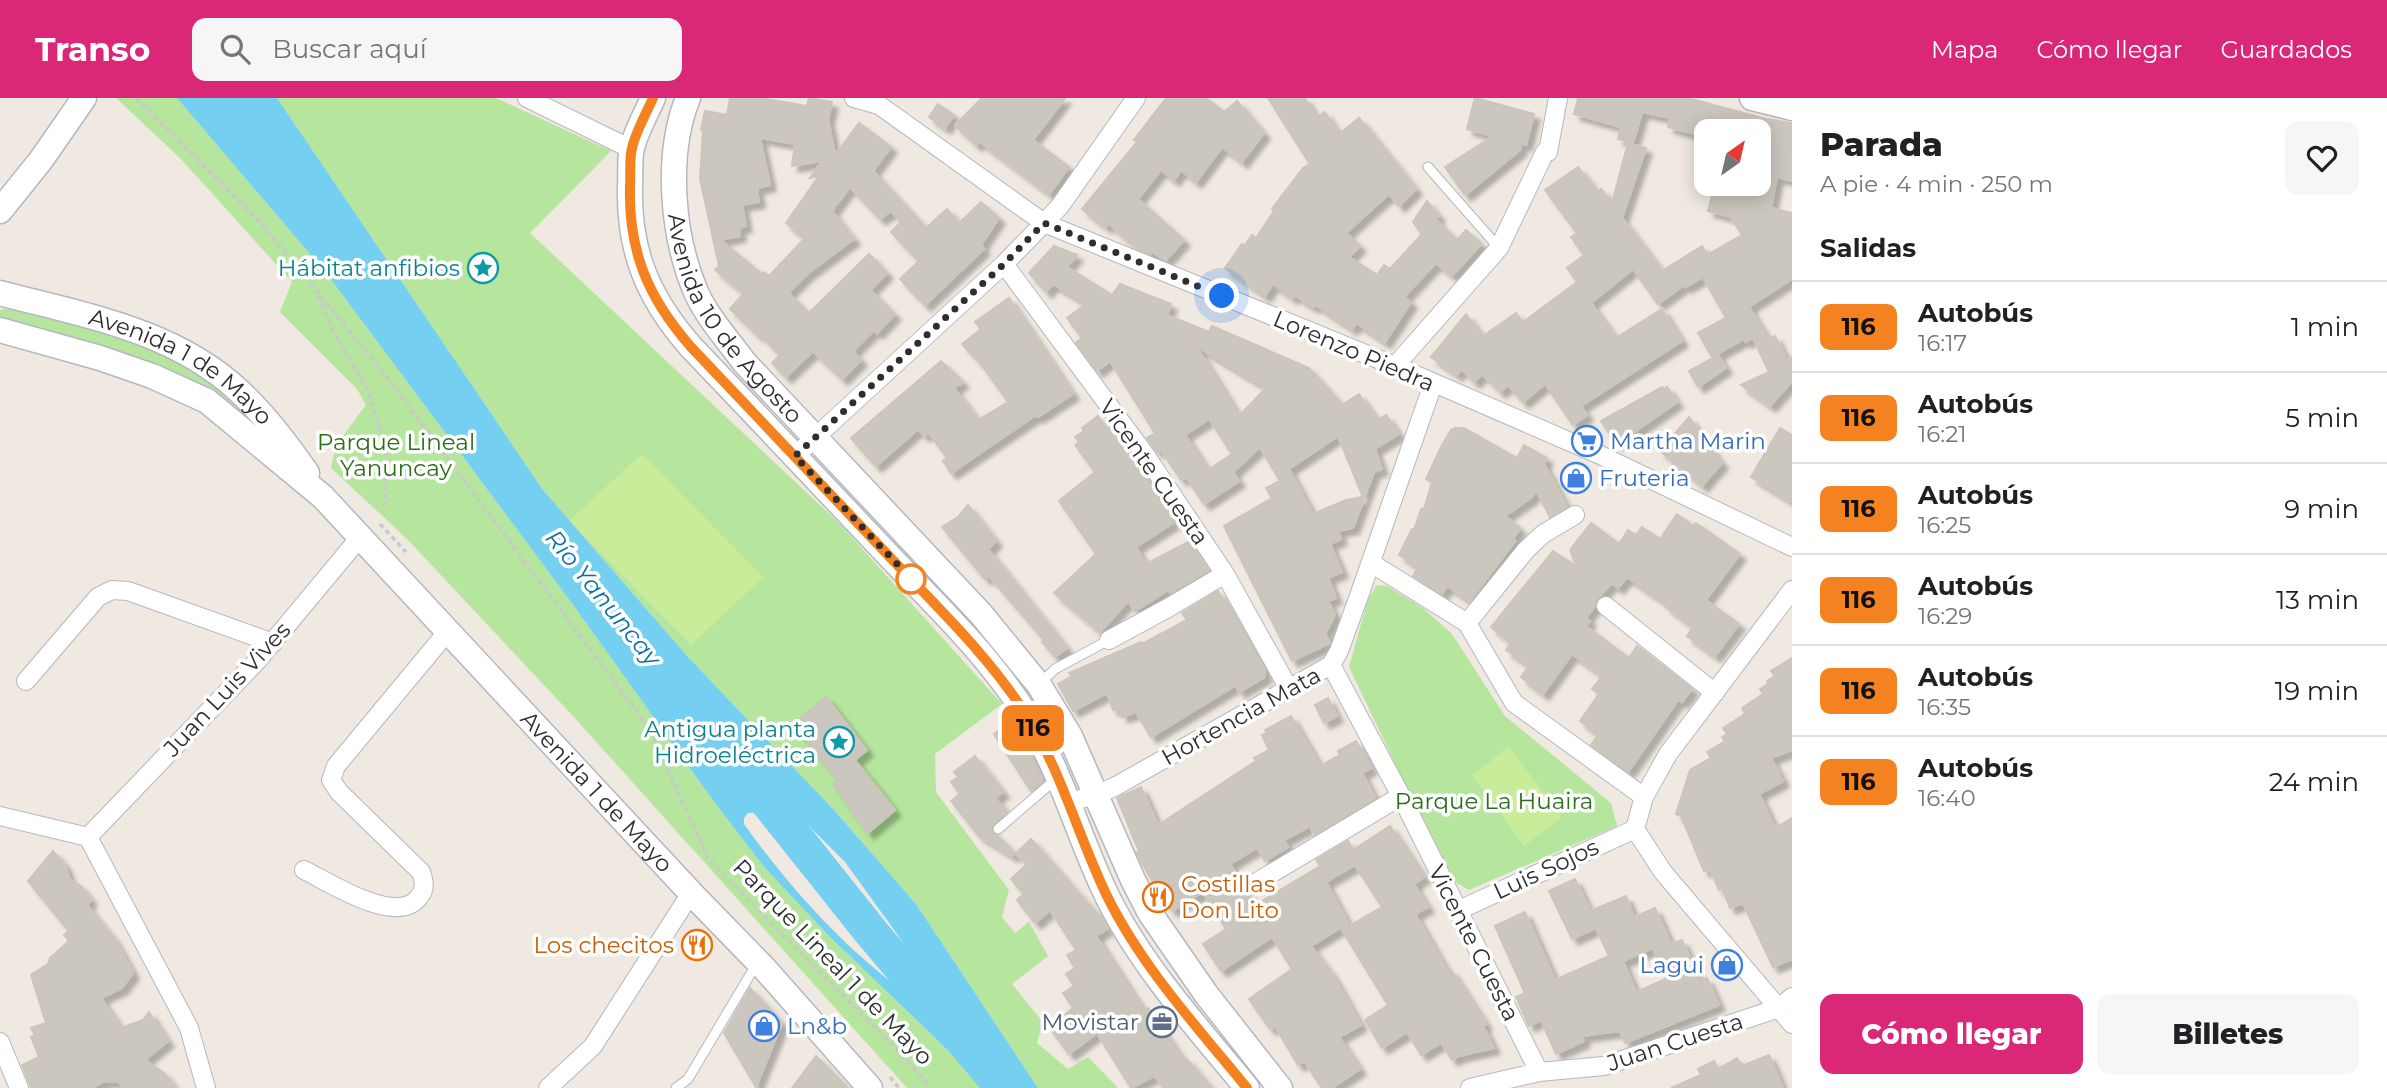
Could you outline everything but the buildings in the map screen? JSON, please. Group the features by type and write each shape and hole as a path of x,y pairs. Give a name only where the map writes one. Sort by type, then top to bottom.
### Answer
{"main road":[{"path":"0,211 41,160 84,98"},
{"name":"Avenida 10 de Agosto","path":"653,98 631,149 629,215 636,256 652,294 673,327 691,347 975,648 1026,715 1069,802 1108,897 1133,941 1161,981 1247,1088"},
{"name":"Avenida 10 de Agosto","path":"688,98 682,112 676,148 676,221 696,292 744,362 981,614 1039,685 1070,736 1150,913 1206,994 1280,1088"},
{"path":"1752,98 1792,108"},
{"name":"Avenida 1 de Mayo","path":"0,293 118,324 202,363 239,391 289,447 323,497"},
{"name":"Avenida 1 de Mayo","path":"0,330 100,358 152,376 207,401 323,497 758,962 863,1086"}],"street":[{"path":"527,98 631,149"},
{"name":"Lorenzo Piedra","path":"854,98 879,101 1044,223 1395,366 1598,454 1792,547"},
{"path":"795,456 1004,264 1044,223 1060,206 1136,98"},
{"path":"1395,366 1499,248 1545,152 1548,152 1558,98"},
{"name":"Vicente Cuesta","path":"1004,264 1144,453 1225,574 1289,689"},
{"name":"Hortencia Mata","path":"1069,802 1116,786 1331,665 1339,651 1371,563 1433,384"},
{"path":"1467,623 1526,550 1543,534 1576,515"},
{"name":"Juan Luis Vives","path":"88,837 273,643 361,536"},
{"path":"1371,563 1467,623 1514,703 1644,797"},
{"path":"1109,640 1225,574"},
{"path":"26,681 98,597 112,590 128,591 273,643"},
{"path":"1792,590 1668,754 1644,797 1635,829 1675,887 1786,1002 1792,1024"},
{"path":"1606,606 1715,693"},
{"path":"304,870 379,906 405,907 420,896 424,889 421,872 339,792 331,780 336,766 448,631"},
{"name":"Vicente Cuesta","path":"1331,665 1401,796 1539,1072"},
{"path":"1252,885 1401,796"},
{"path":"0,816 88,837 189,1028 206,1088"},
{"name":"Luis Sojos","path":"1457,911 1635,829"},
{"path":"548,1088 593,1046 691,893"},
{"name":"Juan Cuesta","path":"1470,1088 1539,1072 1604,1066 1786,1002"},
{"path":"0,1042 19,1088"}],"lane":[{"path":"1428,167 1499,248"},
{"path":"1039,685 1055,669 1109,640"},
{"path":"998,829 1058,778"},
{"path":"676,1088 688,1079 758,962"}],"path":[{"path":"136,98 260,222 316,292 334,333 368,390 386,451 385,506"},
{"name":"Parque Lineal 1 de Mayo","path":"316,292 390,381 649,728 709,860 898,1051 931,1088"}],"green space":[{"name":"Parque Lineal Yanuncay","path":"116,98 177,98 327,274 765,868 829,936 979,1080 984,1088 907,1088 573,716 408,540 331,468 336,445 366,405 357,389 280,312 292,282 181,159"},
{"path":"277,98 496,98 611,151 530,233 839,523 1002,704 935,754 936,792 1009,890 1002,917 1015,933 1029,922 1048,956 1012,984 1043,1022 1037,1043 1068,1069 1088,1057 1118,1088 1038,1088 916,904 834,810 688,657 543,490"},
{"path":"30,304 201,366 287,449 207,400 0,327 0,310"},
{"path":"642,454 763,577 691,645 569,521"},
{"name":"Parque La Huaira","path":"1377,585 1387,586 1423,608 1452,634 1505,716 1611,803 1617,826 1469,890 1450,879 1349,667 1368,599"},
{"path":"1509,747 1562,817 1524,846 1472,775"}],"water":[{"path":"177,98 277,98 543,490 688,657 834,810 916,904 1038,1088 984,1088 979,1080 829,936 765,868 327,274","holes":["793,810 845,862 954,1018 949,1020 919,1002 863,958 787,880 744,824 748,813"]}],"waterway":[{"name":"Río Yanuncay","path":"746,775 871,932 1003,1088"}],"bus line":[{"name":"116","path":"653,98 631,149 629,215 636,256 652,294 673,327 691,347 950,620 1000,678 1026,715 1069,802 1108,897 1133,941 1161,981 1247,1088"}],"place":[{"name":"Hábitat anfibios","path":"483,268"},
{"name":"Martha Marin","path":"1587,441"},
{"name":"Fruteria","path":"1576,478"},
{"name":"Antigua planta Hidroeléctrica","path":"839,742"},
{"name":"Costillas Don Lito","path":"1158,897"},
{"name":"Los checitos","path":"697,945"},
{"name":"Lagui","path":"1727,965"},
{"name":"Movistar","path":"1162,1022"},
{"name":"Ln&b","path":"764,1026"}],"route":[{"path":"911,579 917,585 795,456 1004,264 1044,223 1222,296"}]}
